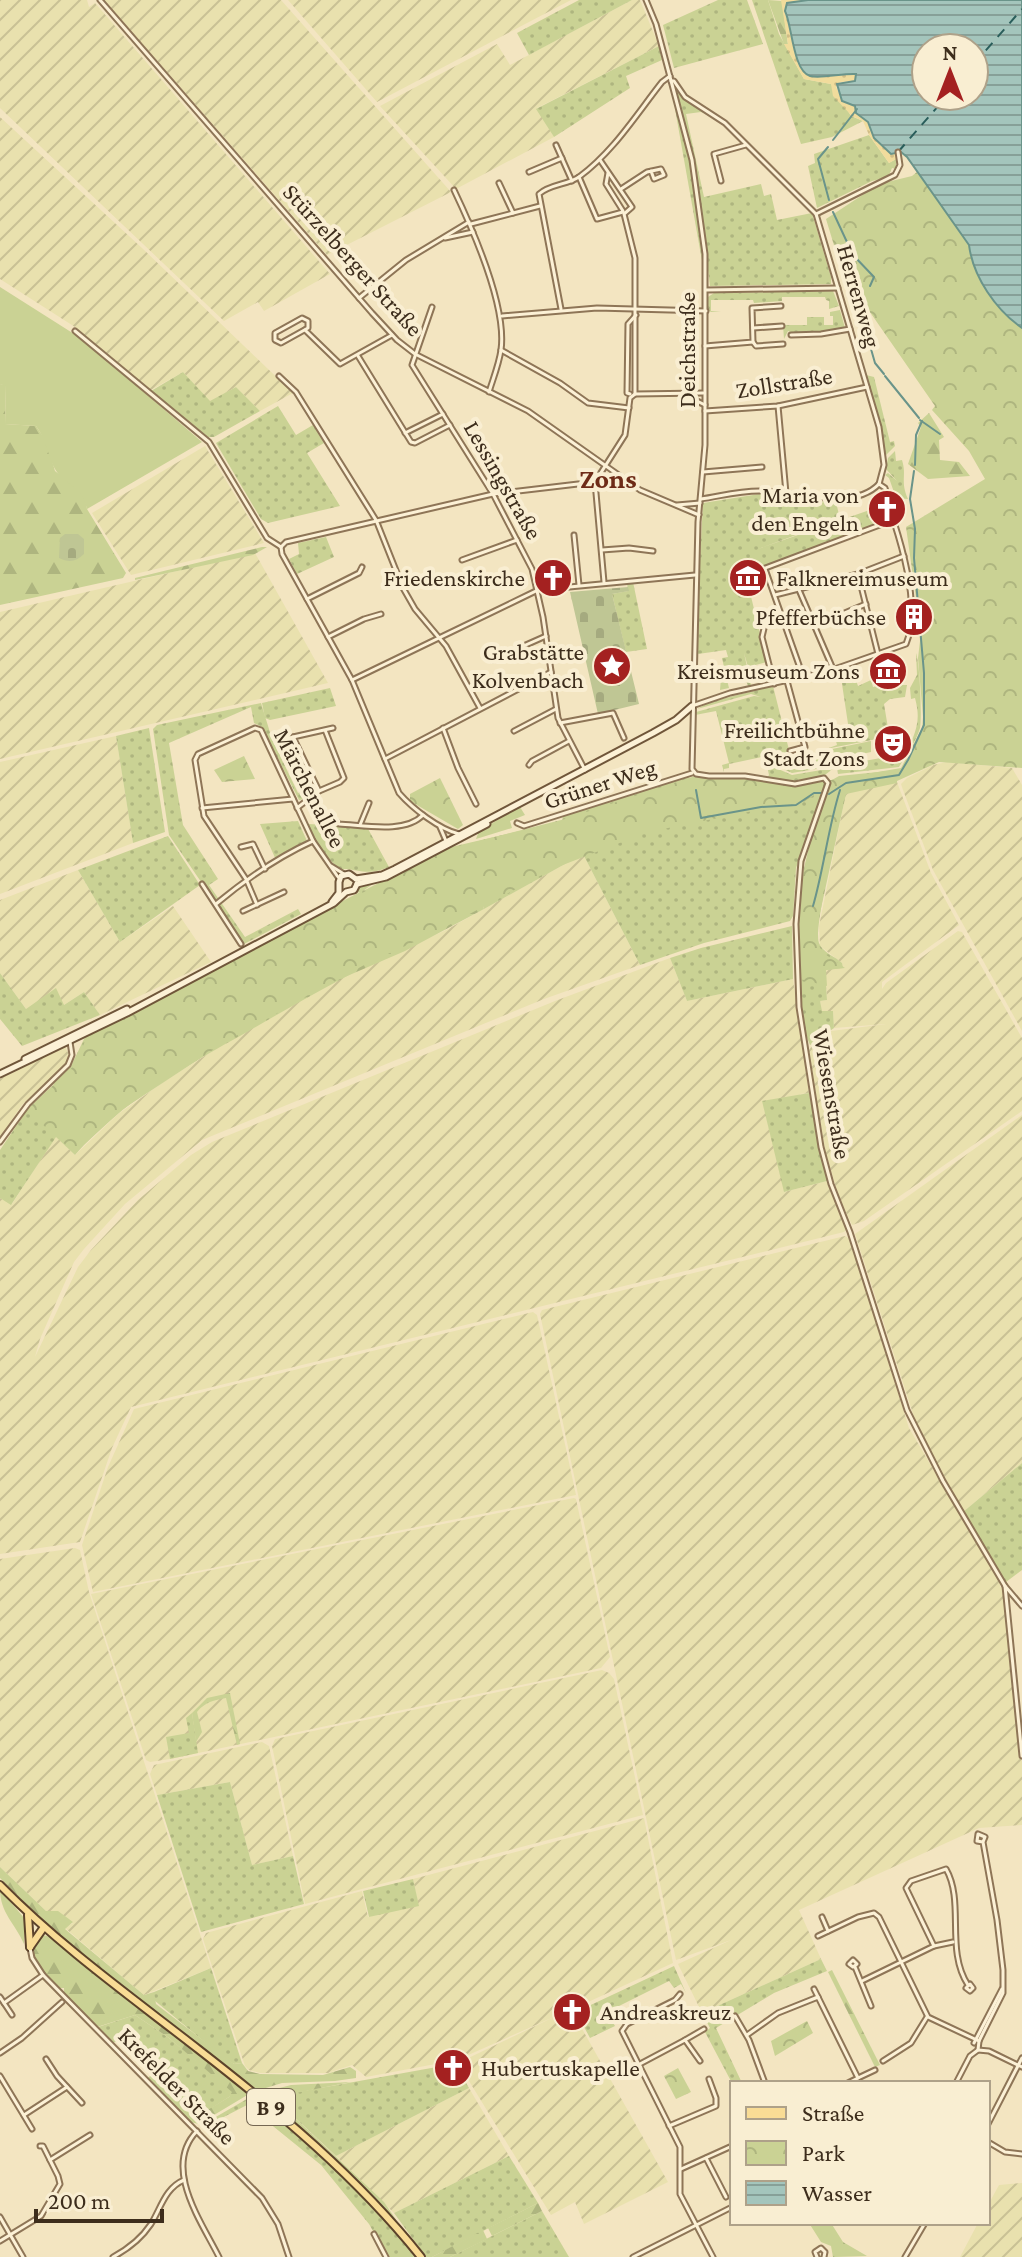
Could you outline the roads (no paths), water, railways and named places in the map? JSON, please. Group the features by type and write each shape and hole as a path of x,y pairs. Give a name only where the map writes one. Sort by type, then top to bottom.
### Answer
{"main road":[{"name":"B 9","path":"0,1885 42,1925 295,2128 367,2197 421,2257"},
{"path":"28,1913 30,1947"},
{"path":"30,1934 42,1925"},
{"path":"30,1947 42,1925"}],"street":[{"name":"Stürzelberger Straße","path":"100,0 392,335 415,354 533,414 640,490 699,515"},
{"name":"Deichstraße","path":"646,0 657,26 695,172 703,233 705,411 696,575 702,696 692,706"},
{"path":"561,309 539,194 572,181 600,160 662,82 670,78"},
{"name":"Herrenweg","path":"670,78 685,97 721,119 816,214 879,427 883,458 879,484"},
{"path":"556,145 572,181"},
{"path":"721,181 714,154 746,145"},
{"path":"816,214 895,175 900,165 898,152"},
{"path":"529,172 562,158"},
{"path":"579,177 597,219 624,213 632,207 600,160"},
{"path":"621,189 651,171"},
{"path":"605,583 595,482 625,435 633,394 636,315 635,258 624,213 606,184 608,173"},
{"path":"499,183 513,213"},
{"path":"454,190 470,223 500,316 501,350 489,392"},
{"path":"359,298 406,260 470,223 540,206"},
{"path":"441,239 473,232"},
{"path":"706,290 838,288"},
{"path":"781,306 752,308 753,342 756,346 783,344"},
{"path":"415,354 432,307"},
{"path":"500,316 561,309 706,311"},
{"path":"636,315 628,324 627,393 705,393"},
{"path":"302,318 310,325 305,330 281,343 274,336 302,318"},
{"path":"753,328 782,326"},
{"path":"791,335 850,329"},
{"path":"305,330 340,364 392,335"},
{"path":"75,331 209,442 269,541 281,547"},
{"path":"705,346 753,342"},
{"path":"501,350 588,403 629,408"},
{"name":"Lessingstraße","path":"415,354 414,370 493,494 532,569 546,636 556,709 585,770"},
{"path":"358,356 413,443 450,425"},
{"path":"279,376 296,392 376,520 403,588 415,609 439,638 480,708"},
{"name":"Zollstraße","path":"705,411 778,406 868,387"},
{"path":"683,394 705,405"},
{"path":"778,406 786,493"},
{"path":"405,433 443,414"},
{"path":"703,472 762,467"},
{"path":"281,547 286,542 493,494 595,482"},
{"name":"Stürzelberger Straße","path":"673,505 758,491 843,499 879,484"},
{"path":"0,1073 161,994 327,906 343,890 342,877 349,874 357,881 386,877 436,852 459,834 667,725 702,696 801,678 906,644 912,625 904,556 886,490 879,484"},
{"path":"752,573 894,521"},
{"path":"574,535 579,585"},
{"path":"462,560 517,540"},
{"path":"281,547 282,554 352,680 399,793 424,814 459,834"},
{"path":"602,550 629,548 653,551"},
{"path":"775,595 858,574 904,556"},
{"path":"307,599 359,573 362,567"},
{"path":"765,569 789,633 801,678"},
{"path":"858,574 878,654"},
{"path":"352,680 538,590 696,575"},
{"path":"796,583 833,669"},
{"path":"814,626 866,604"},
{"path":"328,637 381,614"},
{"path":"774,684 762,637 766,620 782,615"},
{"path":"492,660 546,636"},
{"path":"385,759 551,672"},
{"path":"787,681 805,747 790,751"},
{"path":"692,706 694,772"},
{"path":"514,731 556,709"},
{"path":"560,723 613,713 624,738"},
{"name":"Märchenallee","path":"202,808 195,756 259,728 313,841 329,865 342,877"},
{"path":"285,740 333,728"},
{"path":"443,728 476,804"},
{"path":"297,808 319,791 344,778 325,730"},
{"path":"293,737 319,791"},
{"path":"529,765 569,741"},
{"name":"Grüner Weg","path":"517,823 524,826 694,772"},
{"name":"Wiesenstraße","path":"694,772 709,776 754,776 785,784 824,778 828,783 801,861 796,924 799,1007 821,1147 907,1410 958,1508 1005,1585"},
{"path":"257,905 246,879 202,808 293,799"},
{"path":"360,825 369,803"},
{"path":"357,881 387,873 519,804"},
{"path":"336,821 339,824 406,825 424,814"},
{"path":"438,823 450,841"},
{"path":"448,830 450,841"},
{"path":"216,904 246,879 313,841"},
{"path":"241,847 253,844 265,869"},
{"path":"343,890 354,890 357,881"},
{"path":"202,884 241,944"},
{"path":"243,911 284,892"},
{"path":"0,1142 28,1104 68,1065 72,1055 71,1039"},
{"path":"1005,1585 1022,1606"},
{"path":"1005,1585 1022,1756"},
{"path":"1015,1689 1022,1689"},
{"path":"978,2050 977,2041 1003,1996 1003,1970 983,1842"},
{"path":"934,1946 906,1888 911,1881 946,1869 950,1875 953,1899 955,1942 968,1985"},
{"path":"818,1936 874,1913 879,1917 928,2017 977,2041"},
{"path":"822,1917 828,1931"},
{"path":"862,1981 934,1946 955,1942"},
{"name":"Krefelder Straße","path":"30,1947 32,1958 43,1975 262,2198 278,2224 289,2257"},
{"path":"855,1967 871,2006"},
{"path":"4,2003 43,1975"},
{"path":"814,1989 858,2078"},
{"path":"680,1994 675,2000 622,2028 680,2147 680,2194 713,2257"},
{"path":"0,1997 12,2015"},
{"path":"747,2035 778,2013 818,1997"},
{"path":"0,2053 62,2002"},
{"path":"735,2016 747,2035 764,2081"},
{"path":"883,2061 911,2043 928,2017"},
{"path":"638,2065 704,2029"},
{"path":"685,2040 700,2061"},
{"path":"957,2081 970,2056 978,2050 989,2051 1020,2066"},
{"path":"990,2120 1022,2058"},
{"path":"46,2059 82,2103"},
{"path":"852,2081 875,2070"},
{"path":"0,2076 32,2129"},
{"path":"669,2126 716,2106 709,2079"},
{"path":"23,2115 67,2087"},
{"path":"197,2131 183,2152 184,2180 219,2257"},
{"path":"50,2160 90,2135"},
{"path":"990,2143 1005,2152 1022,2154"},
{"path":"0,2241 41,2216 60,2184 43,2146 40,2146"},
{"path":"680,2170 730,2147"},
{"path":"706,2158 726,2197"},
{"path":"113,2257 136,2243 169,2190 184,2180"},
{"path":"633,2257 730,2208"},
{"path":"0,2217 23,2257"},
{"path":"905,2257 924,2225"},
{"path":"374,2234 386,2257"},
{"path":"817,2257 815,2252 821,2248 825,2252 824,2257"}],"water":[{"path":"808,0 1022,0 1022,328 1003,312 987,292 975,269 969,245 907,157 901,152 891,154 874,138 868,122 856,113 855,106 842,101 837,84 855,81 856,74 815,77 804,72 785,11 787,3"}],"waterway":[{"path":"833,140 857,109"},
{"path":"828,147 818,159 829,200"},
{"path":"833,212 853,255 874,277 870,286"},
{"path":"862,300 859,307 875,363 884,374"},
{"path":"885,376 919,418"},
{"path":"920,420 940,434"},
{"path":"915,465 916,435 922,421"},
{"path":"829,794 846,783 899,775 924,725 924,673 914,558 915,529 910,499 914,471"},
{"path":"696,790 701,818 761,807 796,805 814,793 823,793"},
{"path":"813,906 840,790"}],"place":[{"name":"Maria von den Engeln","path":"887,509"},
{"name":"Friedenskirche","path":"553,578"},
{"name":"Falknereimuseum","path":"748,578"},
{"name":"Pfefferbüchse","path":"914,617"},
{"name":"Grabstätte Kolvenbach","path":"612,666"},
{"name":"Kreismuseum Zons","path":"888,671"},
{"name":"Freilichtbühne Stadt Zons","path":"893,744"},
{"name":"Andreaskreuz","path":"572,2012"},
{"name":"Hubertuskapelle","path":"453,2068"}],"district":[{"name":"Zons","path":"608,478"}]}
